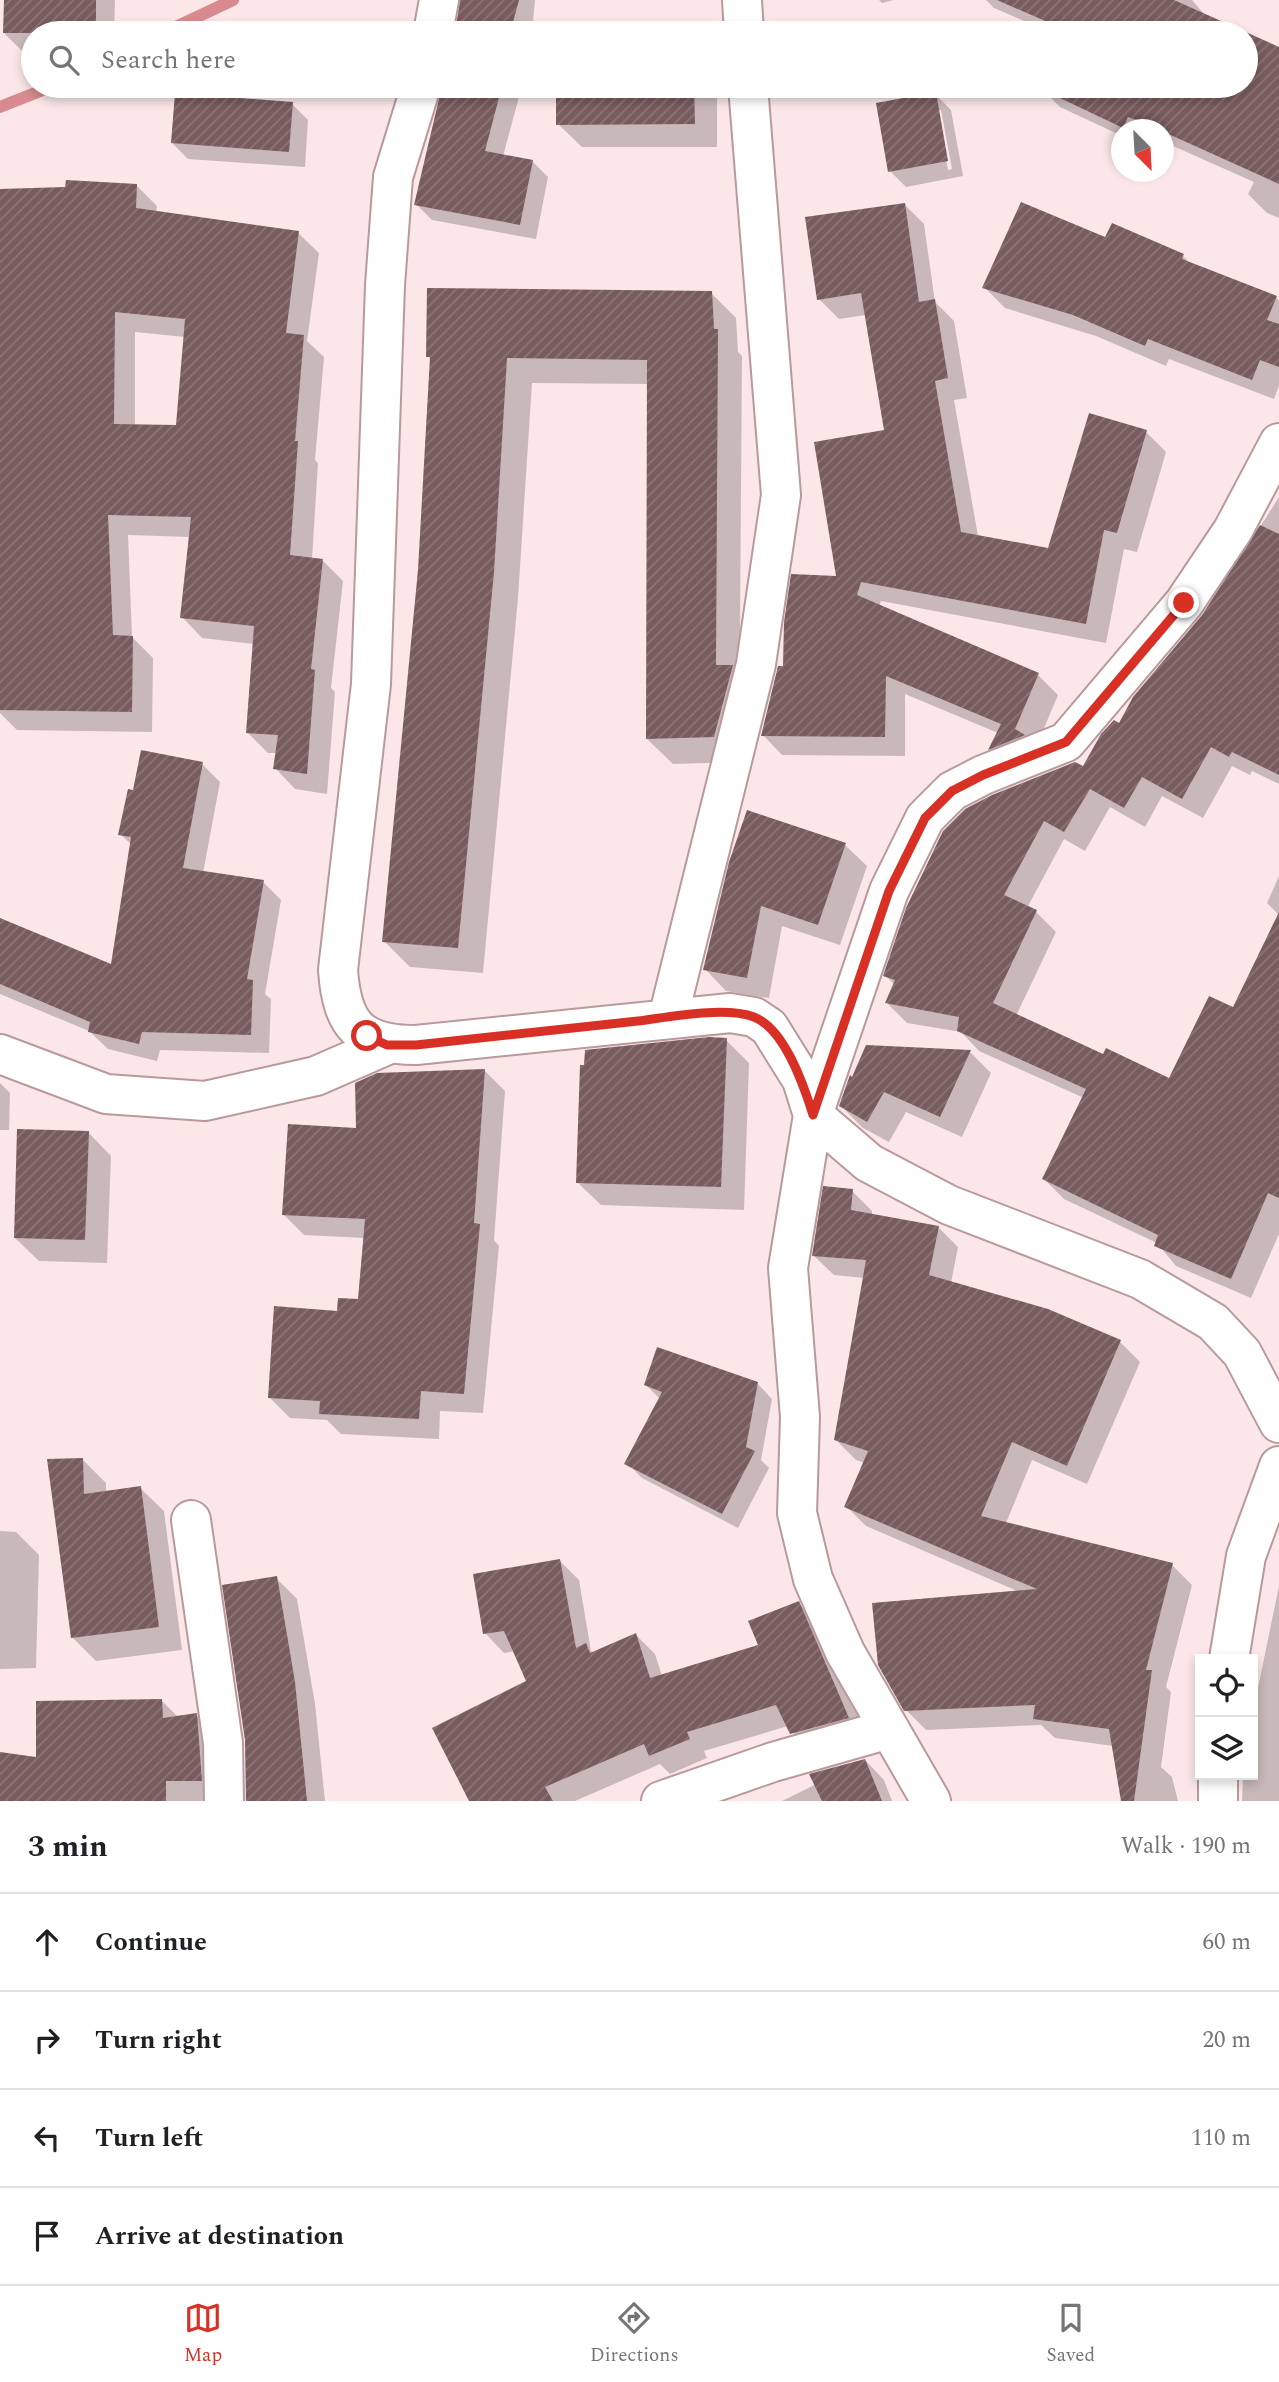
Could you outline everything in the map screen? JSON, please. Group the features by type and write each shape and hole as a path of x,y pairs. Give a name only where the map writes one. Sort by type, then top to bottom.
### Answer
{"street":[{"path":"435,21 439,0"},
{"path":"743,0 744,21"},
{"path":"387,1045 367,1036 349,1019 341,1001 338,970 371,684 385,285 393,177 417,98"},
{"path":"668,1017 756,664 781,495 749,98"},
{"path":"931,1801 845,1652 813,1578 797,1513 800,1417 788,1268 813,1115 889,891 925,818 952,791 983,775 1066,742 1184,603 1233,530 1279,443"},
{"path":"0,1054 106,1094 205,1101 316,1076 387,1045 416,1045 668,1017 730,1013 754,1017 769,1027 802,1080 813,1115 869,1163 949,1205 1140,1279 1213,1322 1269,1379 1279,1423"},
{"path":"1230,1654 1246,1556 1279,1465"},
{"path":"191,1520 223,1743 225,1801"},
{"path":"661,1801 774,1762 889,1729"},
{"path":"1218,1780 1219,1801"}],"building":[{"path":"4,0 96,0 96,21 21,21 21,33 3,33"},
{"path":"460,0 519,0 513,21 457,21"},
{"path":"997,0 1174,0 1221,21 1045,21"},
{"path":"1258,38 1279,47 1279,184 1174,137 1174,119 1111,119 1111,122 1060,98 1258,98"},
{"path":"175,98 241,98 293,102 289,152 171,143"},
{"path":"439,98 499,98 485,151 533,160 520,225 414,205"},
{"path":"556,98 694,98 695,124 556,125"},
{"path":"903,98 937,98 948,161 888,172 876,103"},
{"path":"66,180 137,184 136,208 299,231 286,333 304,335 295,441 298,441 290,555 323,559 311,669 315,670 307,774 273,769 278,735 246,733 254,626 180,618 191,517 108,515 113,635 133,636 132,712 0,710 0,189 65,187","holes":["115,312 185,319 176,425 114,424"]},
{"path":"1021,202 1105,237 1112,223 1184,254 1182,259 1277,296 1267,320 1279,324 1279,367 1260,360 1252,380 1148,339 1145,346 1073,315 982,288"},
{"path":"905,203 919,302 935,299 948,378 935,381 961,532 1048,548 1089,413 1147,430 1117,533 1104,530 1086,624 861,582 857,595 1039,673 1015,729 1025,735 988,750 1001,724 886,676 885,737 761,736 778,666 783,666 784,622 791,574 836,576 814,442 884,430 861,293 817,300 805,217"},
{"path":"427,288 712,291 714,329 718,329 716,665 733,665 714,737 646,739 647,360 507,358 494,572 458,948 382,942 418,570 430,357 426,357"},
{"path":"1260,525 1279,534 1279,775 1232,752 1229,757 1211,747 1182,799 1142,777 1124,808 1090,789 1064,832 1044,821 1004,895 1037,910 993,1003 1103,1054 1106,1048 1169,1078 1209,996 1233,1007 1279,912 1279,1198 1268,1193 1231,1279 1154,1246 1158,1235 1042,1179 1086,1089 957,1031 959,1017 885,1003 895,980 883,976 906,908 943,831 965,809 992,795 1075,762 1083,766 1101,734 1114,720 1119,723 1133,697 1202,615"},
{"path":"141,750 203,762 183,868 264,880 247,979 253,980 251,1035 142,1032 139,1044 88,1032 90,1022 0,984 0,918 111,964 131,837 118,835 128,789 133,790"},
{"path":"747,810 846,843 818,925 761,906 747,978 703,970 729,862"},
{"path":"709,1037 727,1038 721,1187 576,1183 580,1065 584,1065 585,1050"},
{"path":"866,1045 971,1050 940,1117 884,1092 867,1122 839,1106 850,1075 852,1077"},
{"path":"485,1069 474,1223 480,1224 464,1394 421,1391 419,1419 319,1414 320,1401 268,1398 274,1306 337,1311 338,1298 358,1299 365,1219 282,1215 288,1124 356,1128 355,1083 377,1073"},
{"path":"17,1129 89,1131 85,1240 14,1238"},
{"path":"823,1186 853,1189 851,1210 939,1226 929,1275 1048,1309 1121,1340 1067,1466 1012,1442 981,1516 1173,1563 1146,1670 1152,1670 1134,1801 1121,1801 1109,1729 1033,1719 1035,1705 904,1711 878,1665 872,1603 1037,1589 844,1507 868,1451 834,1440 866,1260 812,1256"},
{"path":"657,1347 758,1382 746,1447 755,1451 722,1514 624,1464 662,1392 644,1385"},
{"path":"83,1458 84,1494 141,1486 159,1627 71,1638 47,1459"},
{"path":"560,1559 576,1648 586,1643 590,1653 636,1633 650,1678 758,1645 748,1621 799,1601 849,1718 790,1734 776,1705 687,1732 690,1739 649,1756 644,1744 545,1787 553,1801 469,1801 432,1728 526,1681 504,1631 483,1634 473,1574"},
{"path":"277,1576 295,1682 307,1801 246,1801 245,1740 222,1585"},
{"path":"162,1699 163,1718 197,1713 202,1781 166,1781 166,1801 0,1801 0,1752 36,1757 36,1701"},
{"path":"865,1759 882,1801 822,1801 809,1774"}],"waterway":[{"path":"188,21 233,0"},
{"path":"0,107 23,98"}],"route":[{"path":"367,1036 387,1045 416,1045 668,1017 730,1013 754,1017 769,1027 779,1039 802,1080 813,1115 889,891 925,818 952,791 983,775 1035,757 1066,742 1184,603"}]}
